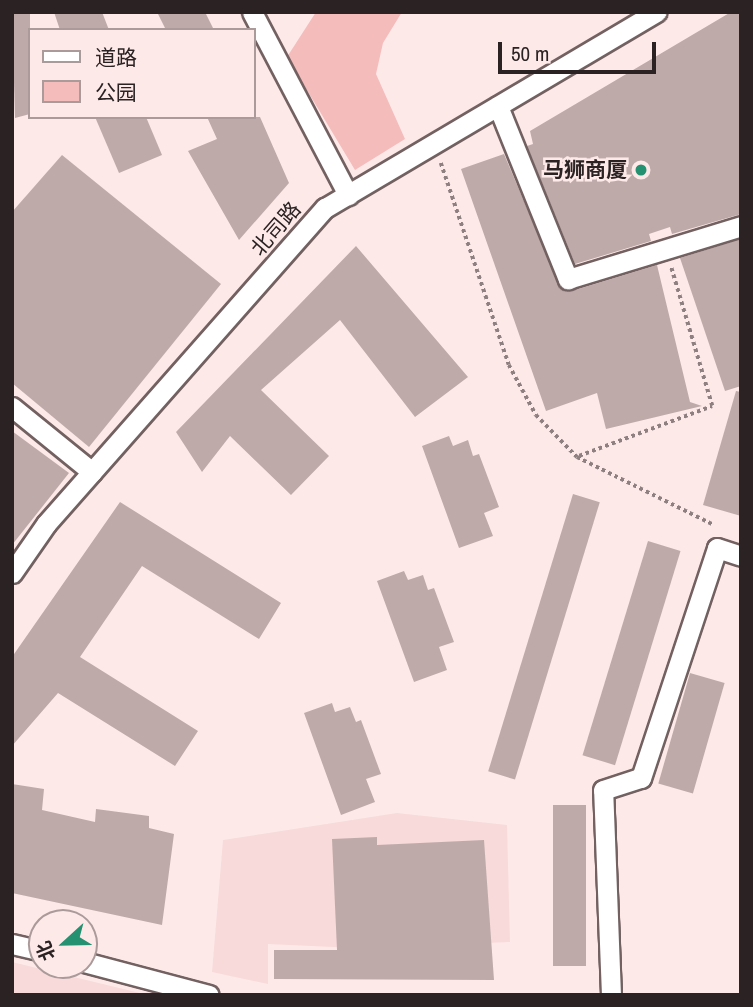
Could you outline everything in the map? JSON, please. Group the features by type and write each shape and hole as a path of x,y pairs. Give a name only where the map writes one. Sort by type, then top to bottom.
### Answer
{"street":[{"path":"251,12 348,195"},
{"name":"北司路","path":"12,573 92,472 325,208 656,12"},
{"path":"498,106 568,279 741,226"},
{"path":"12,407 92,472"},
{"path":"611,995 603,790 641,778 717,548 741,556"},
{"path":"98,966 209,995"}],"path":[{"path":"434,145 509,365 536,415 577,457 714,526"},
{"path":"577,457 712,406 666,249"}],"shaded area":[{"path":"397,813 507,825 510,942 355,948 268,944 268,984 212,972 223,840"},
{"path":"12,962 28,966 28,979 82,979 148,995 12,995"}],"green space":[{"path":"316,12 402,12 383,43 376,74 405,139 355,170 287,57"}],"building":[{"path":"12,12 30,12 28,115 15,118"},
{"path":"54,12 102,12 108,28 59,28"},
{"path":"157,12 205,12 213,28 165,28"},
{"name":"马狮商厦","path":"731,12 741,12 741,214 672,234 670,227 649,234 651,241 575,264 527,146 533,144 530,131"},
{"path":"260,117 289,183 239,240 188,151 217,139 208,119"},
{"path":"96,119 147,119 162,155 119,173"},
{"path":"504,154 561,289 572,291 657,265 690,402 702,406 606,429 597,393 546,411 461,169"},
{"path":"62,155 221,284 89,447 12,383 12,212"},
{"path":"741,239 741,386 725,391 680,258"},
{"path":"356,246 468,377 415,417 340,320 261,390 329,456 291,495 230,436 202,472 176,432"},
{"path":"736,391 741,392 741,516 703,505"},
{"path":"12,431 69,473 12,545"},
{"path":"449,436 453,446 468,440 473,456 479,454 499,507 484,513 493,536 459,548 422,446"},
{"path":"573,494 600,502 515,780 488,771"},
{"path":"120,502 281,603 259,639 142,566 80,657 198,731 175,766 58,693 12,746 12,657"},
{"path":"648,541 681,551 615,765 583,755"},
{"path":"404,571 408,580 423,575 428,590 434,588 454,642 439,647 447,670 414,682 377,581"},
{"path":"690,673 725,683 693,793 658,784"},
{"path":"332,703 335,712 350,707 356,722 361,720 381,774 366,779 375,802 341,815 304,713"},
{"path":"12,784 44,789 42,810 95,822 96,809 149,816 149,828 174,834 162,925 98,911 98,909 12,893"},
{"path":"553,805 586,805 586,966 553,966"},
{"path":"377,837 377,845 484,840 494,980 274,979 274,950 337,950 332,839"}],"place":[{"name":"马狮商厦","path":"641,170"}]}
